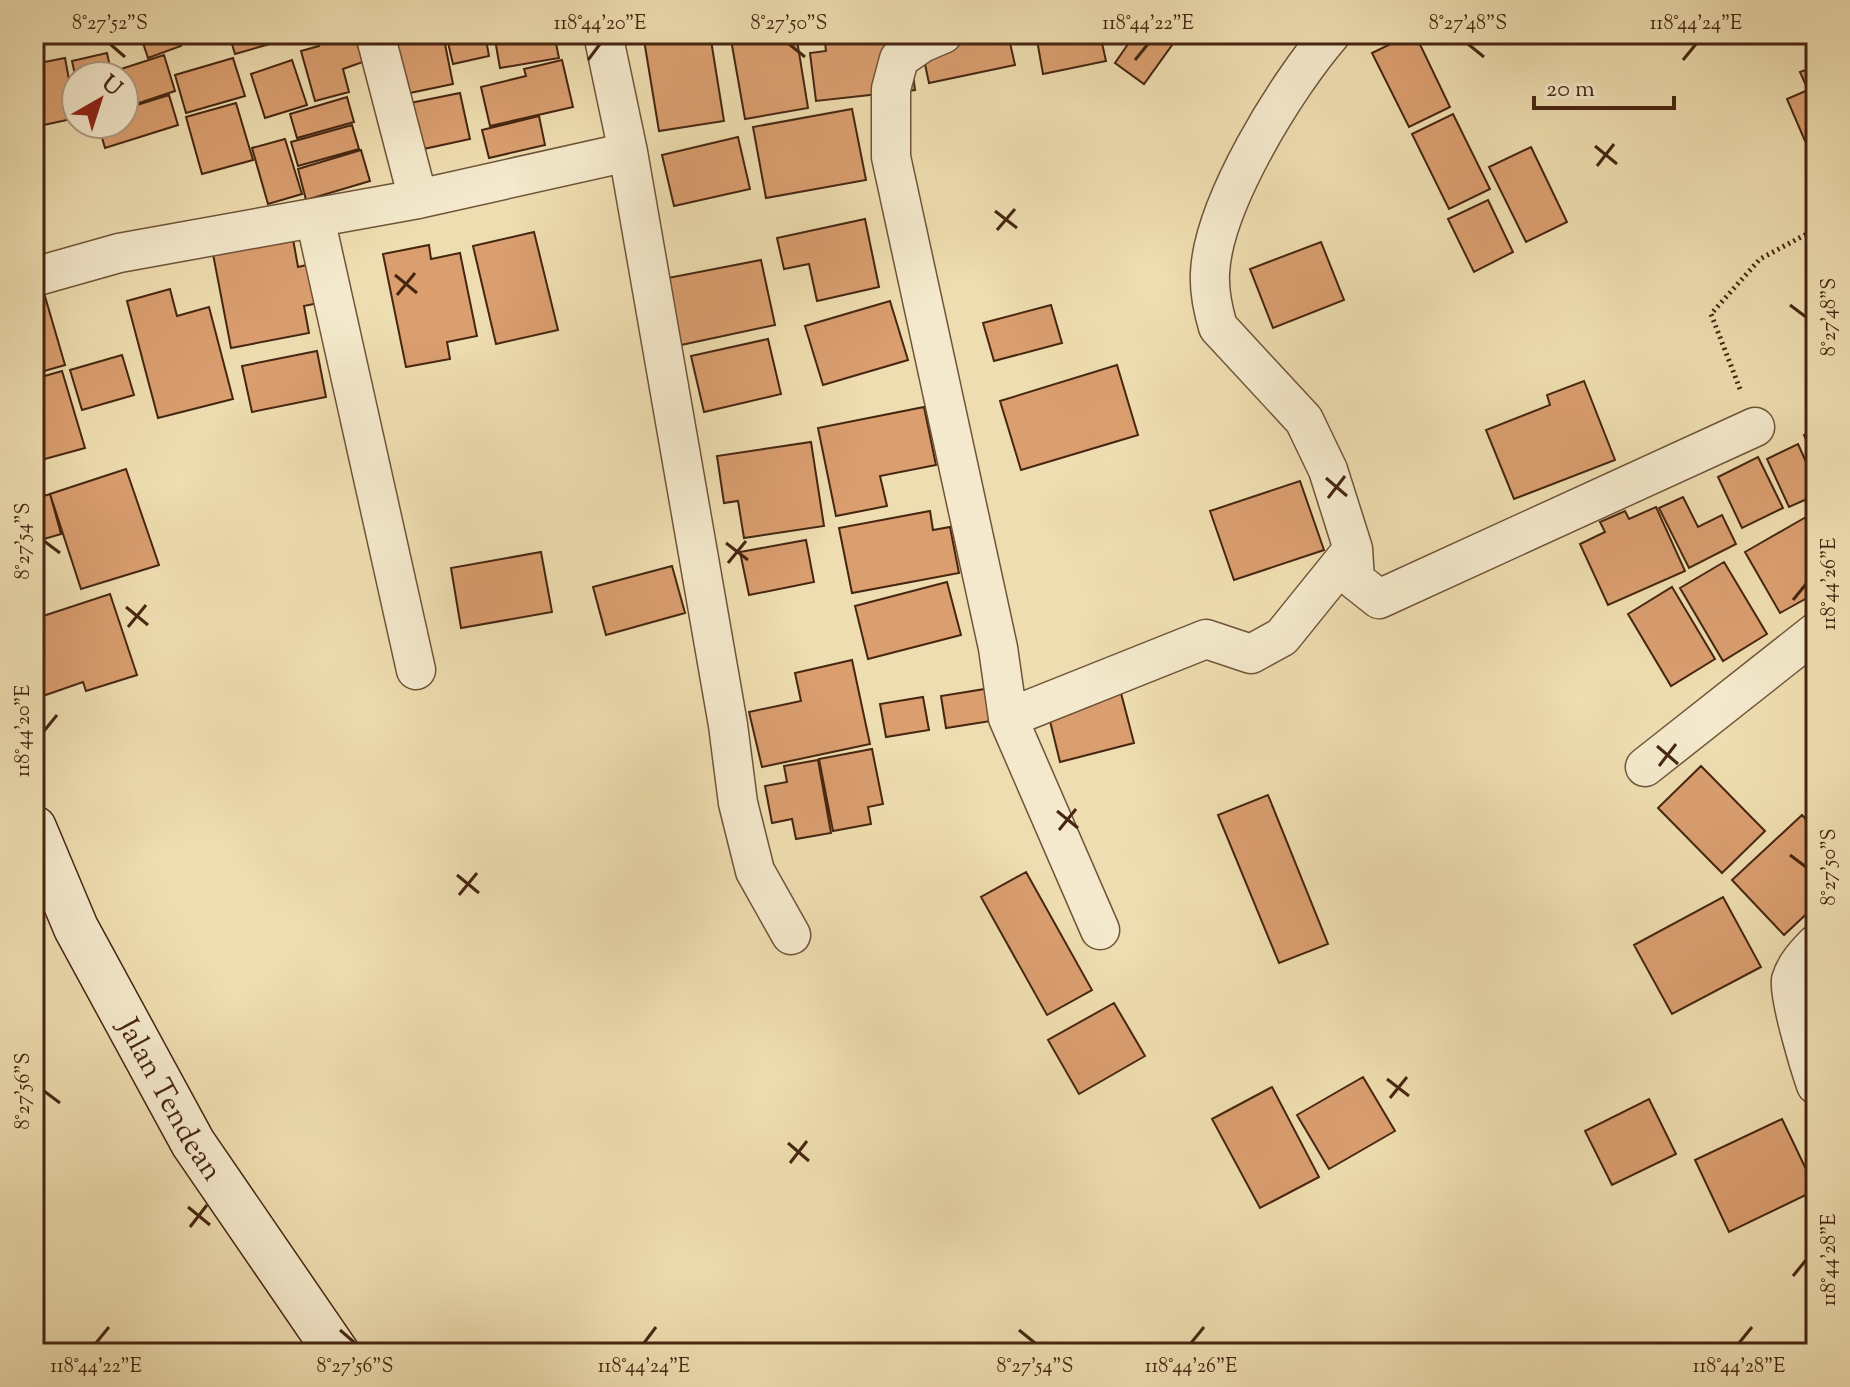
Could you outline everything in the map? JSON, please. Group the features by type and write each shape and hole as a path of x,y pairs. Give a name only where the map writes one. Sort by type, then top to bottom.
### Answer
{"street":[{"path":"375,34 418,199"},
{"path":"603,34 628,152 728,725 738,803 755,871 791,935"},
{"path":"943,34 922,43 899,59 891,89 891,157 998,648 1008,718 1100,930"},
{"path":"1331,34 1304,66 1281,101 1238,181 1220,226 1210,272 1212,307 1218,327 1304,420 1328,470 1353,549 1355,580 1379,599 1755,427"},
{"path":"34,277 119,253 418,199 628,152"},
{"path":"315,218 416,670"},
{"path":"1008,718 1206,639 1251,654 1282,637 1353,549"},
{"path":"1645,767 1816,632"},
{"name":"Jalan Tendean","path":"34,828 76,928 193,1143 337,1353"},
{"path":"1816,944 1802,958 1790,983 1816,1085"}],"path":[{"path":"1755,427 1711,314 1760,259 1816,229"}],"building":[{"path":"44,34 93,34 46,43"},
{"path":"140,34 177,34 181,46 148,58"},
{"path":"187,34 216,34 190,43"},
{"path":"229,34 275,34 277,42 235,54"},
{"path":"315,34 354,34 363,62 343,69 349,92 315,101 301,51 319,46"},
{"path":"392,34 443,34 453,84 405,94"},
{"path":"446,34 485,34 489,56 453,64"},
{"path":"494,34 554,34 559,58 500,68"},
{"path":"643,34 710,34 724,121 659,131"},
{"path":"730,34 796,34 808,108 745,119"},
{"path":"824,34 908,34 915,90 816,101 810,53 826,51"},
{"path":"1008,34 1015,65 929,83 919,36"},
{"path":"1063,34 1100,34 1106,61 1043,74 1037,40"},
{"path":"1135,34 1180,34 1144,84 1115,63"},
{"path":"1415,34 1450,107 1409,127 1372,53"},
{"path":"1805,34 1816,34 1816,46 1810,48"},
{"path":"107,53 109,60 76,60"},
{"path":"164,55 175,91 140,103 140,63"},
{"path":"65,58 60,60 60,121 39,126 34,101 34,64"},
{"path":"233,58 245,96 186,113 175,75"},
{"path":"292,60 307,105 265,118 251,74"},
{"path":"562,60 573,107 490,126 481,87 526,76 524,69"},
{"path":"1816,66 1816,136 1805,141 1787,99 1808,90 1800,72"},
{"path":"460,93 470,139 419,150 410,103"},
{"path":"169,95 178,125 140,137 140,104"},
{"path":"347,97 354,122 297,138 290,114"},
{"path":"236,103 253,160 202,174 186,117"},
{"path":"852,109 866,180 766,198 753,127"},
{"path":"1453,114 1490,189 1449,209 1412,134"},
{"path":"539,116 545,145 489,158 482,130"},
{"path":"352,125 359,149 298,166 291,142"},
{"path":"738,137 750,189 674,206 662,155"},
{"path":"285,139 302,194 268,204 252,148"},
{"path":"103,140 130,140 105,148"},
{"path":"1531,147 1567,222 1526,242 1489,167"},
{"path":"361,150 370,181 306,200 298,169"},
{"path":"1488,200 1513,252 1474,272 1448,219"},
{"path":"865,219 879,287 817,301 809,264 784,269 777,238"},
{"path":"534,232 558,330 496,344 473,246"},
{"path":"293,239 298,267 315,263 323,302 304,306 309,333 231,348 213,254"},
{"path":"1321,242 1344,300 1273,328 1250,269"},
{"path":"429,245 431,259 460,253 477,336 447,342 450,359 406,367 383,254"},
{"path":"761,260 775,325 681,345 668,278"},
{"path":"170,289 177,316 209,307 233,399 158,418 127,301"},
{"path":"44,293 65,365 34,374 34,296"},
{"path":"890,301 908,360 823,385 805,326"},
{"path":"1051,305 1062,343 994,361 983,323"},
{"path":"768,339 781,394 704,412 691,356"},
{"path":"317,351 326,397 252,412 242,366"},
{"path":"122,355 134,395 82,410 70,370"},
{"path":"1117,365 1138,435 1021,470 1000,401"},
{"path":"62,371 85,448 34,462 34,379"},
{"path":"1584,381 1615,460 1514,499 1486,430 1550,405 1547,395"},
{"path":"924,407 936,465 880,476 887,506 836,516 818,428"},
{"path":"1816,430 1816,462 1804,435"},
{"path":"811,442 824,526 744,538 738,501 724,503 717,456"},
{"path":"1798,444 1816,484 1816,495 1789,507 1767,459"},
{"path":"1758,457 1783,508 1742,528 1718,477"},
{"path":"126,469 159,565 81,589 50,494"},
{"path":"1300,481 1324,550 1234,580 1210,511"},
{"path":"50,494 61,534 34,542 34,499"},
{"path":"1683,497 1698,527 1722,515 1736,544 1689,568 1659,508"},
{"path":"1816,506 1816,523 1809,509"},
{"path":"1656,507 1685,571 1608,605 1580,544 1605,532 1600,522 1625,511 1629,519"},
{"path":"930,511 933,530 950,527 959,573 852,593 839,528"},
{"path":"1806,517 1816,534 1816,593 1780,613 1745,552"},
{"path":"806,540 814,582 749,595 740,552"},
{"path":"541,552 552,612 461,628 451,568"},
{"path":"1724,562 1767,634 1723,661 1680,588"},
{"path":"672,566 685,613 606,635 593,587"},
{"path":"947,582 961,635 868,659 855,606"},
{"path":"1672,587 1715,659 1671,686 1628,614"},
{"path":"110,594 137,675 86,691 83,682 34,699 34,657 37,656 34,619"},
{"path":"852,660 870,744 762,767 749,712 801,701 795,673"},
{"path":"985,689 991,721 946,728 941,696"},
{"path":"1121,693 1134,743 1060,762 1048,713"},
{"path":"923,697 929,730 886,737 880,704"},
{"path":"872,749 883,804 868,807 871,824 833,831 819,759"},
{"path":"818,760 831,833 796,839 792,819 772,823 765,786 787,782 784,766"},
{"path":"1701,766 1765,831 1722,873 1658,808"},
{"path":"1268,795 1328,944 1279,963 1218,815"},
{"path":"1802,815 1816,830 1816,905 1784,935 1732,880"},
{"path":"1026,872 1092,990 1047,1015 981,897"},
{"path":"1723,897 1761,967 1672,1014 1634,945"},
{"path":"1114,1003 1145,1056 1079,1094 1048,1040"},
{"path":"1363,1077 1395,1131 1329,1169 1297,1115"},
{"path":"1272,1087 1319,1177 1260,1208 1212,1119"},
{"path":"1649,1099 1676,1154 1612,1185 1585,1131"},
{"path":"1782,1119 1816,1190 1729,1232 1695,1160"}]}
